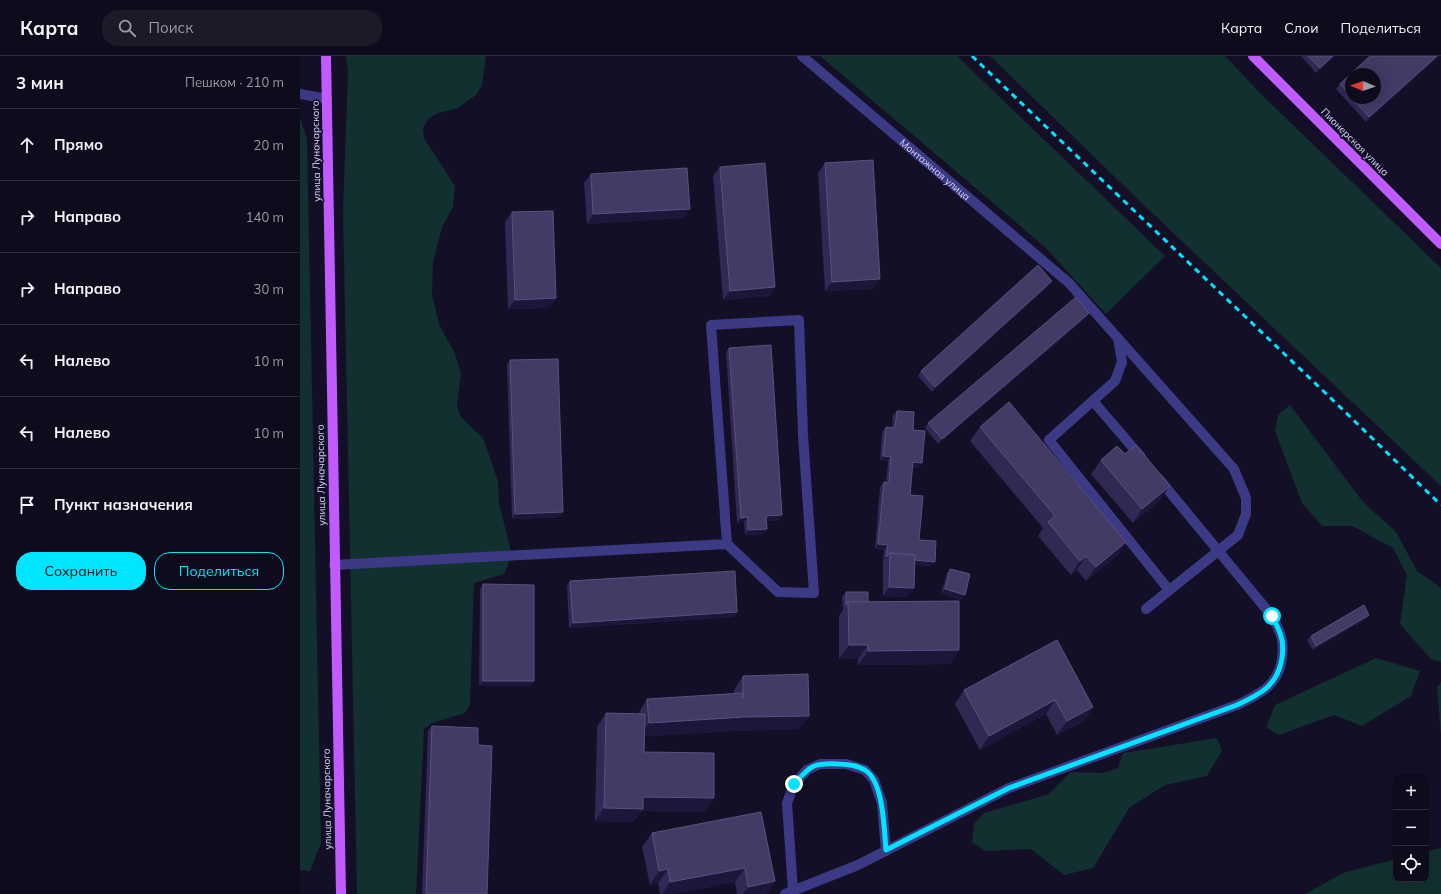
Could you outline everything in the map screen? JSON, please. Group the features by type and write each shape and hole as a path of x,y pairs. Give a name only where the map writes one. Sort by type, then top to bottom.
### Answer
{"main road":[{"name":"улица Луначарского","path":"326,56 341,894"},
{"name":"Пионерская улица","path":"1253,56 1441,244"}],"street":[{"name":"Монтажная улица","path":"802,56 1069,283 1234,469 1246,498 1246,514 1238,535 1146,609"},
{"path":"300,94 327,98"},
{"path":"334,565 727,544 778,592 814,593 803,434 799,320 712,324 727,544"},
{"path":"1118,338 1122,362 1115,381 1049,440 1169,590"},
{"path":"886,850 882,803 874,780 865,770 846,764 820,764 807,770 794,784 787,803 789,892 858,865 1009,788 1237,705 1259,695 1277,678 1283,651 1281,636 1272,616 1094,400"}],"green space":[{"path":"346,56 486,56 482,85 476,95 458,108 438,113 429,118 423,128 424,138 455,186 453,207 442,227 433,262 432,294 439,324 455,354 461,374 457,405 460,416 483,438 498,481 499,503 512,556 504,574 474,583 470,704 465,713 432,723 424,729 416,894 357,894 343,211 348,71"},
{"path":"820,56 957,56 1165,256 1106,314 1045,247"},
{"path":"990,56 1225,56 1264,97 1441,268 1441,486 1150,211"},
{"path":"300,118 307,139 321,843 310,871 300,870"},
{"path":"1290,405 1363,502 1396,532 1417,571 1441,588 1441,662 1431,659 1400,624 1407,575 1393,548 1352,526 1322,526 1302,503 1275,431 1278,415"},
{"path":"1376,658 1420,671 1411,696 1362,726 1334,715 1279,735 1266,727 1275,705"},
{"path":"1441,682 1441,736 1437,687"},
{"path":"1217,738 1222,751 1207,776 1165,785 1129,808 1093,868 1064,875 1031,849 985,851 972,842 974,824 984,813 1049,794 1071,772 1103,773 1118,768 1123,753"},
{"path":"1441,848 1441,894 1305,894 1343,873 1393,860 1393,882 1429,882 1429,850"}],"building":[{"path":"1308,56 1333,56 1320,68"},
{"path":"1370,56 1437,56 1369,117 1357,104 1381,104 1381,68 1357,68"},
{"path":"1345,79 1345,89 1340,84"},
{"path":"873,160 880,279 832,282 825,163"},
{"path":"765,163 775,287 730,291 720,167"},
{"path":"687,168 690,209 593,214 591,174"},
{"path":"553,211 556,298 515,300 512,212"},
{"path":"1038,265 1052,281 935,387 921,371"},
{"path":"1076,297 1089,313 942,439 928,423"},
{"path":"771,345 782,515 766,516 767,529 748,530 748,517 741,518 729,348"},
{"path":"558,359 563,512 515,514 510,360"},
{"path":"1009,402 1126,542 1096,567 1086,556 1080,561 1048,522 1055,516 980,427"},
{"path":"897,411 914,412 913,430 925,431 922,463 913,462 910,495 923,496 919,540 936,541 935,562 915,560 915,555 890,553 886,557 888,545 878,544 884,482 889,483 891,457 883,456 886,427 895,428"},
{"path":"1136,445 1170,486 1142,509 1101,460 1117,446 1125,454"},
{"path":"890,553 915,555 914,588 889,587"},
{"path":"950,569 970,574 965,595 945,589"},
{"path":"735,571 737,612 573,623 570,581"},
{"path":"483,584 534,585 534,681 483,681"},
{"path":"846,592 868,592 868,602 848,602 846,605"},
{"path":"959,601 959,650 868,651 868,645 849,645 848,602"},
{"path":"1364,605 1369,615 1316,646 1311,636"},
{"path":"1057,640 1093,707 1067,721 1055,700 989,736 964,690"},
{"path":"808,674 809,716 744,717 649,723 647,699 743,693 743,676"},
{"path":"606,713 645,714 644,752 714,753 714,798 643,797 643,809 604,808"},
{"path":"432,726 478,728 478,745 492,746 487,894 426,894"},
{"path":"761,812 775,881 748,887 745,868 670,882 668,869 659,871 652,833"}],"railway":[{"path":"972,56 1441,505"}],"route":[{"path":"794,784 807,770 820,764 846,764 865,770 874,780 882,803 886,850 1009,788 1237,705 1259,695 1277,678 1281,665 1283,651 1281,636 1272,616"}]}
